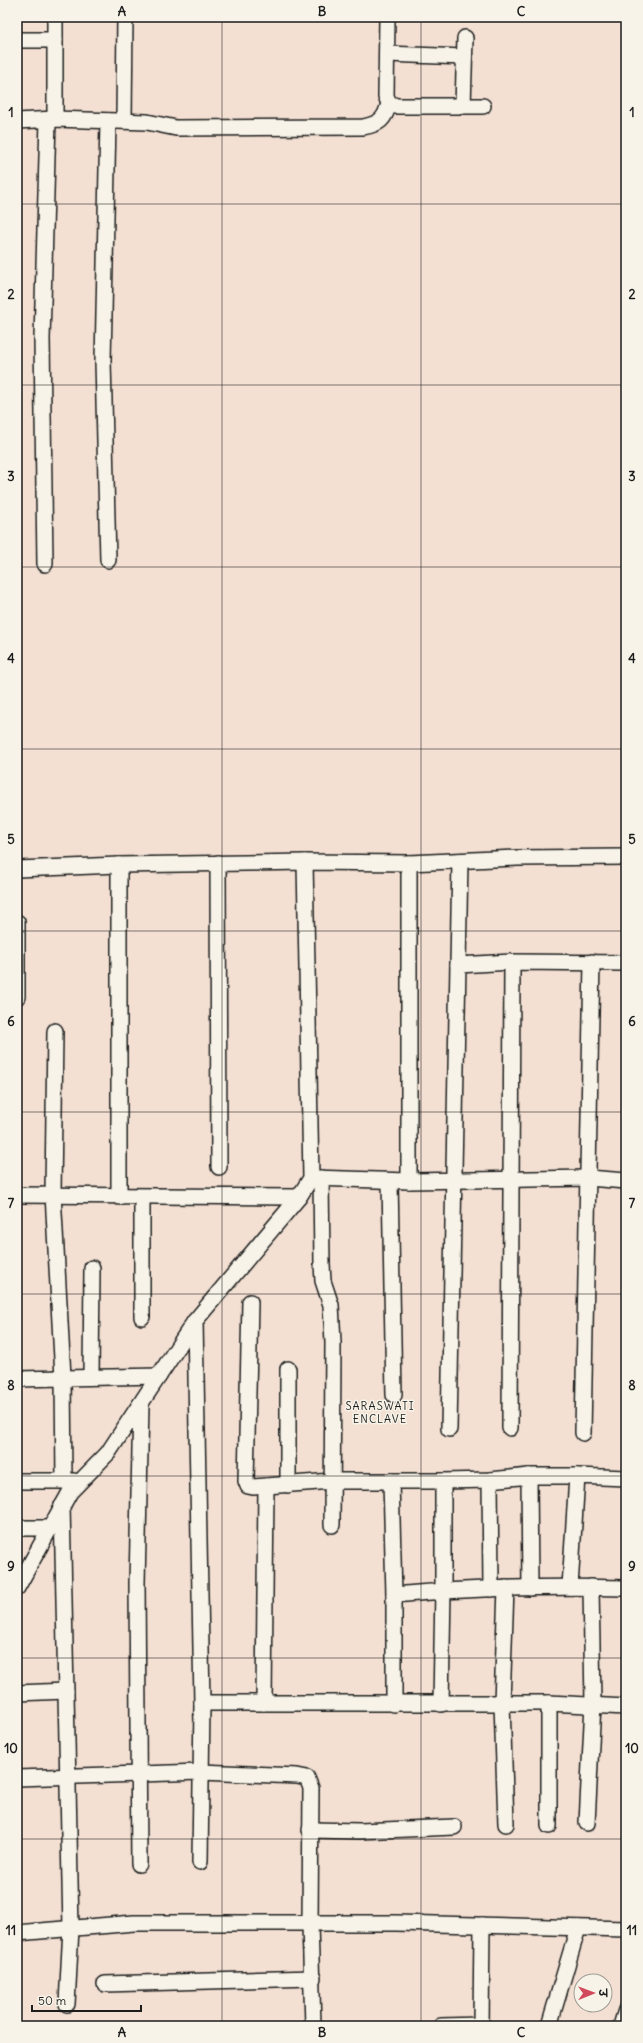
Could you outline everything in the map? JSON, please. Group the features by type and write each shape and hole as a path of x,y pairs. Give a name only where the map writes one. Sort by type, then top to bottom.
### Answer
{"street":[{"path":"45,564 42,339 55,17"},
{"path":"124,121 125,17"},
{"path":"17,121 124,121 146,122 176,128 363,127 375,124 382,120 386,114 389,103 386,96 387,17"},
{"path":"463,106 465,38"},
{"path":"17,40 55,40"},
{"path":"387,54 464,57"},
{"path":"389,103 396,106 484,106"},
{"path":"108,121 103,361 108,560"},
{"path":"17,869 218,863 409,863 626,857"},
{"path":"449,1429 460,861"},
{"path":"304,862 316,1178 323,1281 331,1305 332,1320 332,1525"},
{"path":"218,863 219,1167"},
{"path":"409,863 409,1181"},
{"path":"119,865 119,1197"},
{"path":"17,922 17,997"},
{"path":"458,966 512,962 626,962"},
{"path":"510,1428 512,962"},
{"path":"583,1433 592,962"},
{"path":"55,1031 53,1194 63,1377 64,1481"},
{"path":"316,1178 390,1181 588,1178 626,1181"},
{"path":"18,1584 70,1492 108,1453 195,1321 316,1178"},
{"path":"390,1181 394,1395"},
{"path":"17,1195 53,1194 119,1197 299,1197"},
{"path":"142,1197 142,1317"},
{"path":"91,1377 92,1268"},
{"path":"250,1302 246,1481 248,1486 288,1485 332,1481 490,1480 529,1476 626,1478"},
{"path":"195,1321 202,1703 200,1862"},
{"path":"288,1369 288,1485"},
{"path":"17,1379 159,1376"},
{"path":"139,1864 137,1583 141,1405"},
{"path":"529,1476 530,1588"},
{"path":"570,1587 577,1476"},
{"path":"490,1480 491,1589"},
{"path":"17,1482 81,1481"},
{"path":"391,1481 394,1595 394,1704"},
{"path":"441,1704 444,1590 443,1481"},
{"path":"264,1703 266,1486"},
{"path":"62,1505 71,1928 67,2004"},
{"path":"17,1528 49,1528"},
{"path":"587,1823 592,1704 591,1587"},
{"path":"506,1588 502,1703 506,1824"},
{"path":"394,1595 444,1590 506,1588 626,1588"},
{"path":"17,1693 66,1692"},
{"path":"202,1703 549,1703 592,1704 626,1708"},
{"path":"549,1703 549,1826"},
{"path":"17,1778 201,1772 297,1776 308,1778 310,1788 310,1924 314,2026"},
{"path":"310,1830 360,1831 454,1827"},
{"path":"17,1933 134,1923 482,1925 626,1929"},
{"path":"441,2026 481,2025 482,1925"},
{"path":"549,2026 578,1928"},
{"path":"105,1984 313,1978"},
{"path":"621,2026 626,2010"}],"district":[{"name":"SARASWATI ENCLAVE","path":"380,1412"}]}
